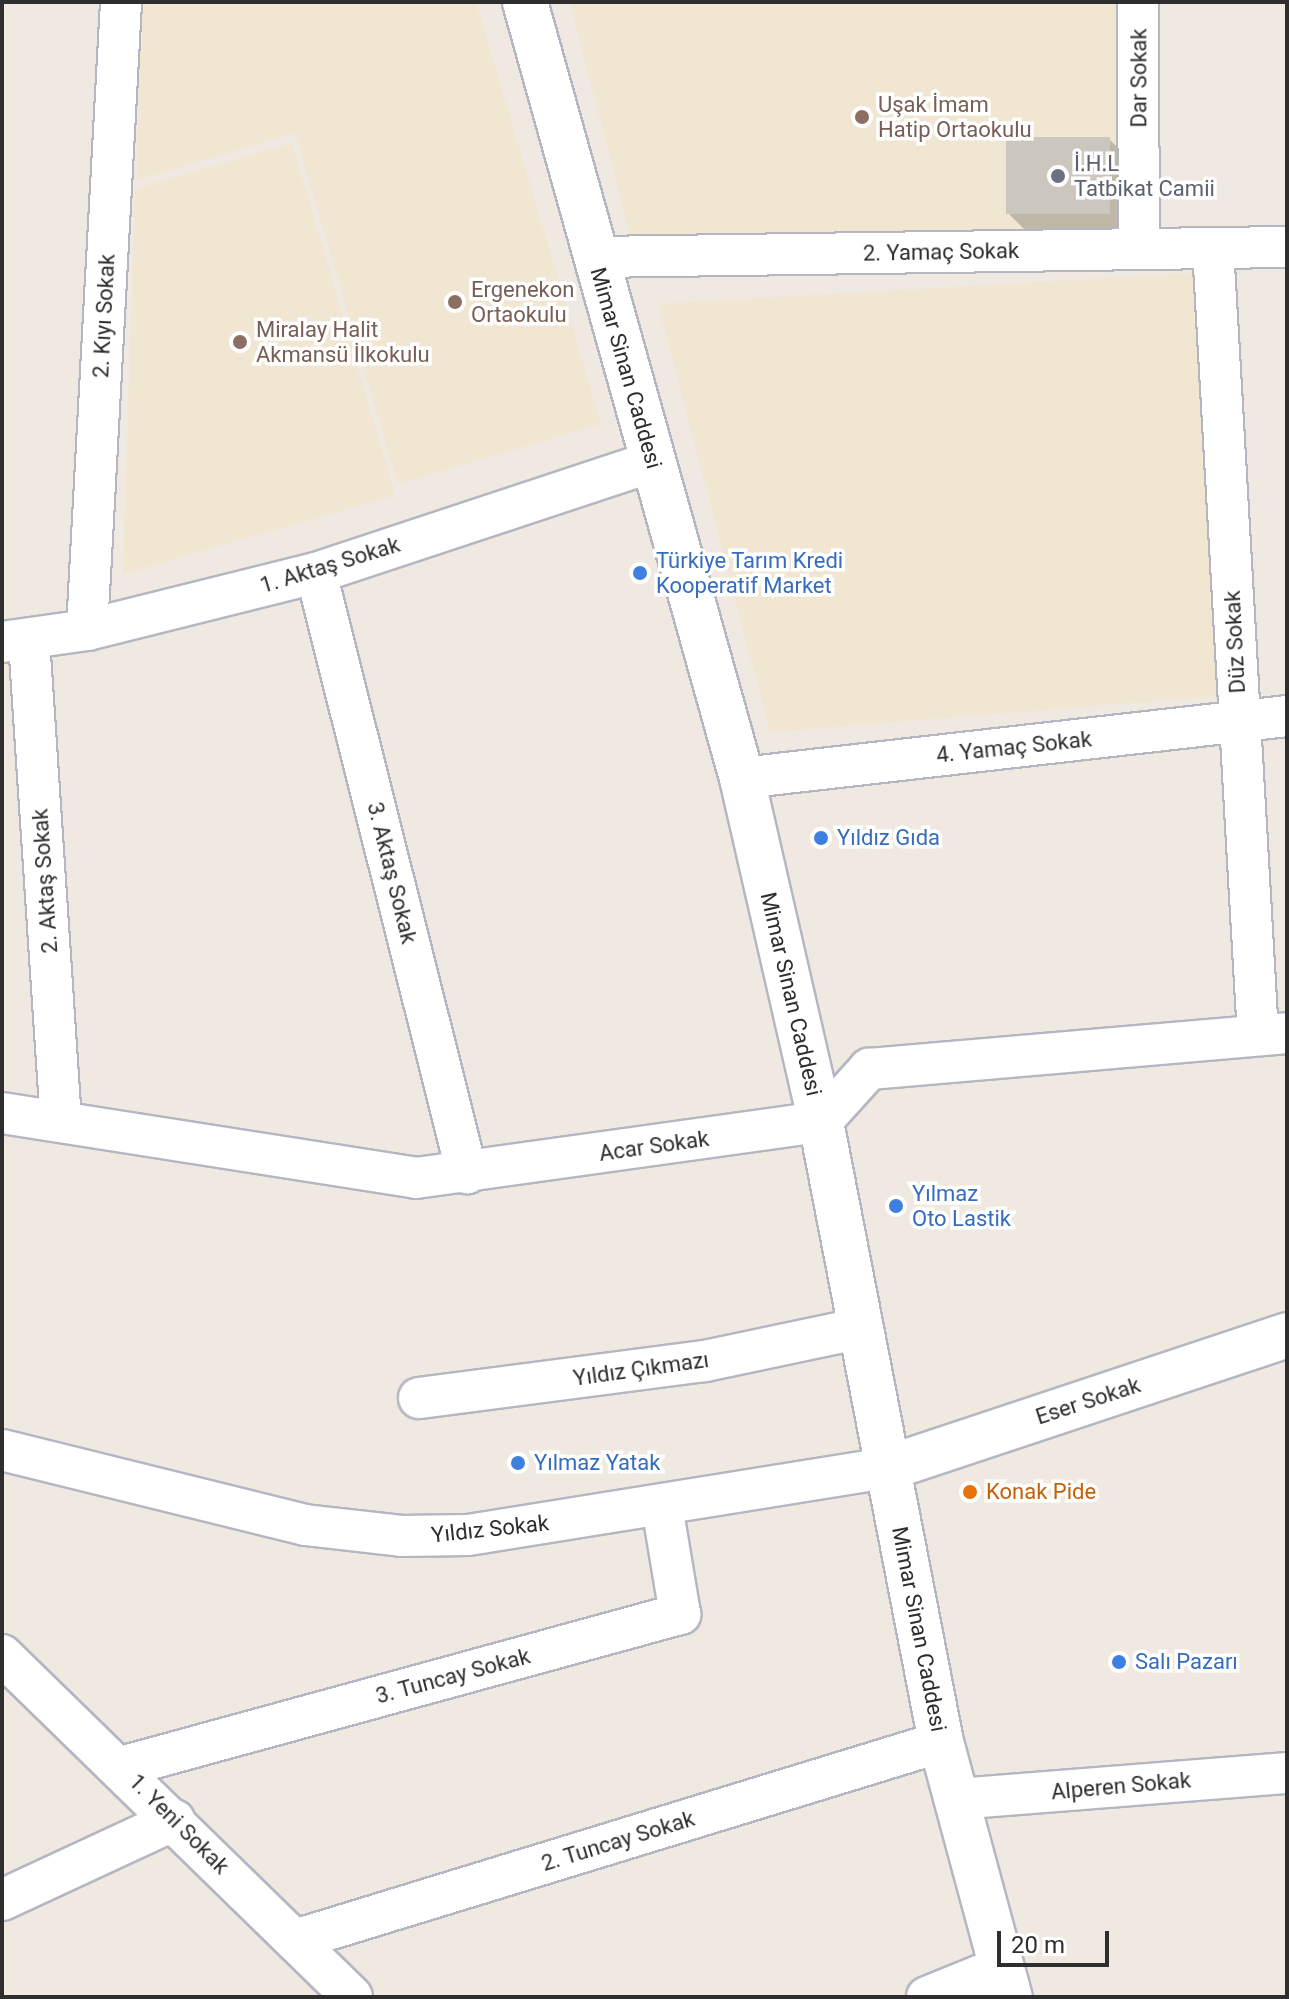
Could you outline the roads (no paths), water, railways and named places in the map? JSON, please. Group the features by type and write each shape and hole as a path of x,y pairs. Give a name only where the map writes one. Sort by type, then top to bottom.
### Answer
{"street":[{"name":"2. Kıyı Sokak","path":"87,630 121,2"},
{"name":"Mimar Sinan Caddesi","path":"525,2 742,778 821,1122 941,1742 1005,1982"},
{"name":"Dar Sokak","path":"1138,2 1139,249"},
{"name":"2. Yamaç Sokak","path":"595,257 1287,247"},
{"name":"Düz Sokak","path":"1213,248 1240,721 1272,1034"},
{"name":"1. Aktaş Sokak","path":"16,641 87,630 316,573 652,462"},
{"name":"3. Aktaş Sokak","path":"316,573 467,1173"},
{"name":"2. Aktaş Sokak","path":"16,641 61,1121"},
{"name":"4. Yamaç Sokak","path":"742,778 1287,716"},
{"path":"821,1122 869,1069 1272,1034"},
{"name":"Acar Sokak","path":"2,1113 393,1177 467,1173 821,1122"},
{"name":"Yıldız Çıkmazı","path":"419,1398 705,1361 862,1328"},
{"name":"Eser Sokak","path":"888,1468 1287,1335"},
{"name":"Yıldız Sokak","path":"2,1450 305,1525 401,1536 468,1535 662,1507 888,1468"},
{"name":"3. Tuncay Sokak","path":"121,1767 680,1614 662,1507"},
{"name":"1. Yeni Sokak","path":"2,1655 121,1767 352,1997"},
{"name":"2. Tuncay Sokak","path":"295,1940 941,1742"},
{"name":"Alperen Sokak","path":"956,1799 1287,1773"},
{"path":"2,1900 174,1820"},
{"path":"927,1997 1005,1982"}],"place":[{"name":"Uşak İmam Hatip Ortaokulu","path":"862,117"},
{"name":"İ.H.L Tatbikat Camii","path":"1058,176"},
{"name":"Ergenekon Ortaokulu","path":"455,302"},
{"name":"Miralay Halit Akmansü İlkokulu","path":"240,342"},
{"name":"Türkiye Tarım Kredi Kooperatif Market","path":"640,573"},
{"name":"Yıldız Gıda","path":"821,838"},
{"name":"Yılmaz Oto Lastik","path":"896,1206"},
{"name":"Yılmaz Yatak","path":"518,1463"},
{"name":"Konak Pide","path":"970,1492"},
{"name":"Salı Pazarı","path":"1119,1662"}]}
